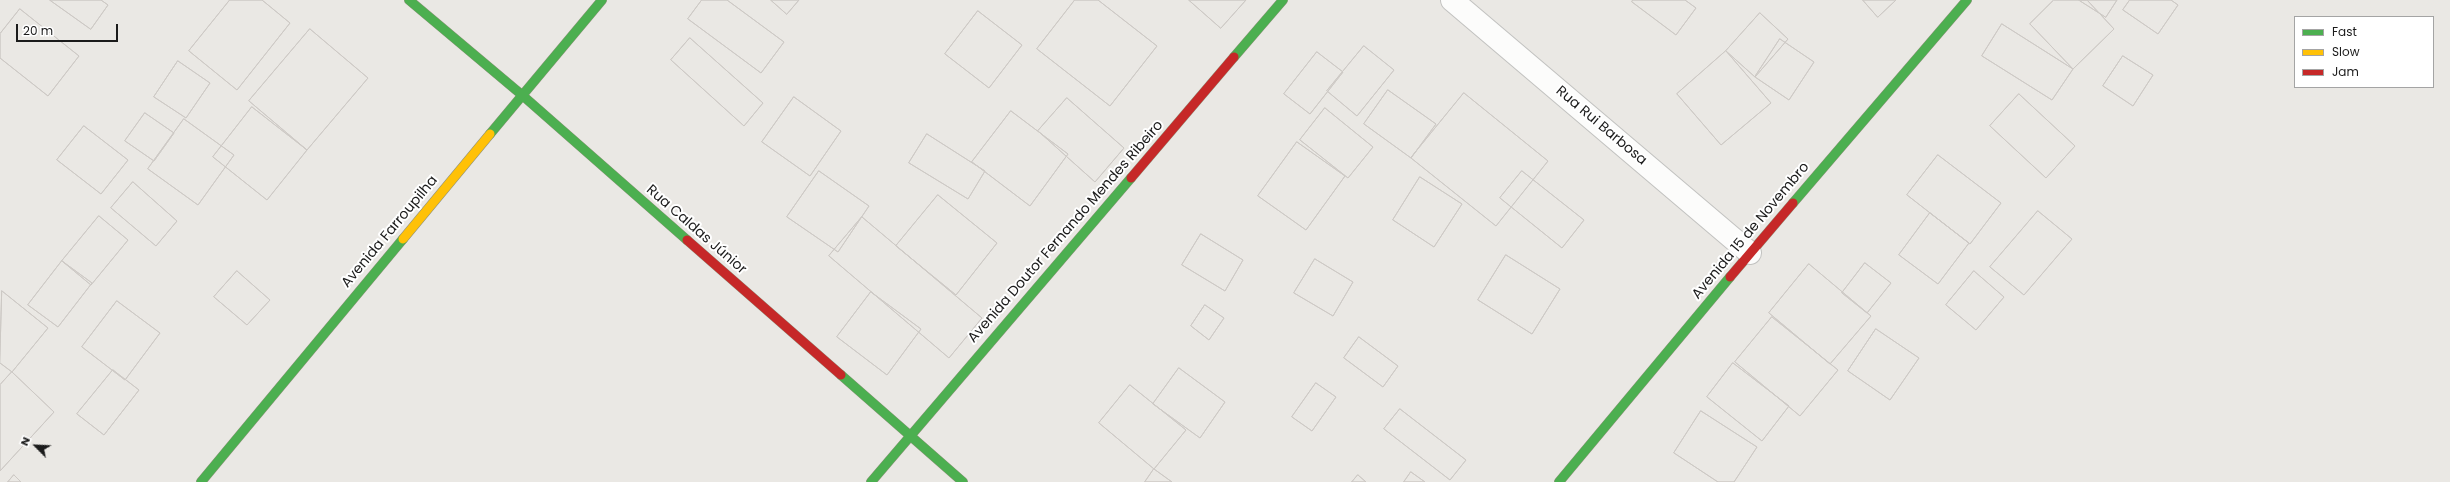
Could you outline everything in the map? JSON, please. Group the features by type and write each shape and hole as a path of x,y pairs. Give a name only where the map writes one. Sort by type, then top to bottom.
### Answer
{"street":[{"name":"Rua Caldas Júnior","path":"409,0 522,95 909,437 963,482"},
{"name":"Avenida Farroupilha","path":"201,482 602,0"},
{"name":"Avenida Doutor Fernando Mendes Ribeiro","path":"871,482 1282,0"},
{"name":"Rua Rui Barbosa","path":"1452,0 1750,252"},
{"name":"Avenida 15 de Novembro","path":"1560,482 1750,252 1967,0"}],"building":[{"path":"50,0 101,0 108,5 91,29"},
{"path":"50,0 101,0 108,5 91,29"},
{"path":"230,0 262,0 290,23 237,90 189,51"},
{"path":"230,0 262,0 290,23 237,90 189,51"},
{"path":"702,0 727,0 784,42 761,73 688,19"},
{"path":"702,0 727,0 784,42 761,73 688,19"},
{"path":"771,0 799,0 787,14"},
{"path":"771,0 799,0 787,14"},
{"path":"1075,0 1098,0 1157,46 1110,106 1037,49"},
{"path":"1075,0 1098,0 1157,46 1110,106 1037,49"},
{"path":"1189,0 1246,0 1221,28"},
{"path":"1189,0 1246,0 1221,28"},
{"path":"1633,0 1685,0 1696,8 1676,35 1632,2"},
{"path":"1633,0 1685,0 1696,8 1676,35 1632,2"},
{"path":"1863,0 1896,0 1878,17"},
{"path":"1863,0 1896,0 1878,17"},
{"path":"2054,0 2087,0 2114,29 2073,69 2030,24"},
{"path":"2054,0 2087,0 2114,29 2073,69 2030,24"},
{"path":"2079,0 2117,0 2106,17"},
{"path":"2079,0 2117,0 2106,17"},
{"path":"2130,0 2171,0 2178,5 2158,34 2123,10"},
{"path":"2130,0 2171,0 2178,5 2158,34 2123,10"},
{"path":"20,9 79,56 48,96 0,58 0,34"},
{"path":"20,9 79,56 48,96 0,58 0,34"},
{"path":"978,11 1022,45 989,88 945,54"},
{"path":"978,11 1022,45 989,88 945,54"},
{"path":"1760,13 1788,39 1755,77 1726,51"},
{"path":"1760,13 1788,39 1755,77 1726,51"},
{"path":"2002,24 2073,69 2052,100 1982,56"},
{"path":"2002,24 2073,69 2052,100 1982,56"},
{"path":"310,29 368,78 307,150 249,101"},
{"path":"310,29 368,78 307,150 249,101"},
{"path":"690,38 763,103 744,126 671,60"},
{"path":"690,38 763,103 744,126 671,60"},
{"path":"1780,39 1814,62 1789,100 1755,77"},
{"path":"1780,39 1814,62 1789,100 1755,77"},
{"path":"1364,46 1394,70 1357,116 1327,91"},
{"path":"1364,46 1394,70 1357,116 1327,91"},
{"path":"1726,51 1771,103 1721,145 1677,94"},
{"path":"1726,51 1771,103 1721,145 1677,94"},
{"path":"1317,52 1343,72 1310,114 1284,94"},
{"path":"1317,52 1343,72 1310,114 1284,94"},
{"path":"2123,56 2153,75 2133,106 2103,86"},
{"path":"2123,56 2153,75 2133,106 2103,86"},
{"path":"178,61 210,83 186,118 154,97"},
{"path":"178,61 210,83 186,118 154,97"},
{"path":"1388,90 1436,124 1411,158 1364,124"},
{"path":"1388,90 1436,124 1411,158 1364,124"},
{"path":"1464,93 1548,161 1496,226 1411,158"},
{"path":"1464,93 1548,161 1496,226 1411,158"},
{"path":"2019,94 2075,146 2046,178 1990,126"},
{"path":"2019,94 2075,146 2046,178 1990,126"},
{"path":"794,97 841,131 810,176 762,142"},
{"path":"794,97 841,131 810,176 762,142"},
{"path":"1067,98 1124,148 1095,182 1038,131"},
{"path":"1067,98 1124,148 1095,182 1038,131"},
{"path":"252,107 307,150 267,200 213,157"},
{"path":"252,107 307,150 267,200 213,157"},
{"path":"1325,108 1373,147 1348,178 1300,140"},
{"path":"1325,108 1373,147 1348,178 1300,140"},
{"path":"1011,111 1068,154 1030,206 972,162"},
{"path":"1011,111 1068,154 1030,206 972,162"},
{"path":"145,113 174,133 154,161 125,141"},
{"path":"145,113 174,133 154,161 125,141"},
{"path":"184,119 234,155 198,205 148,169"},
{"path":"184,119 234,155 198,205 148,169"},
{"path":"84,126 128,160 101,194 57,160"},
{"path":"84,126 128,160 101,194 57,160"},
{"path":"927,134 985,171 968,199 909,163"},
{"path":"927,134 985,171 968,199 909,163"},
{"path":"1297,142 1345,176 1306,230 1258,196"},
{"path":"1297,142 1345,176 1306,230 1258,196"},
{"path":"1938,155 2001,203 1970,244 1907,195"},
{"path":"1938,155 2001,203 1970,244 1907,195"},
{"path":"819,171 869,206 838,252 787,217"},
{"path":"819,171 869,206 838,252 787,217"},
{"path":"1522,171 1584,220 1562,248 1500,198"},
{"path":"1522,171 1584,220 1562,248 1500,198"},
{"path":"1420,177 1462,204 1434,247 1393,220"},
{"path":"1420,177 1462,204 1434,247 1393,220"},
{"path":"133,182 177,221 156,246 111,208"},
{"path":"133,182 177,221 156,246 111,208"},
{"path":"938,195 997,243 956,295 896,246"},
{"path":"938,195 997,243 956,295 896,246"},
{"path":"2038,211 2072,239 2024,295 1990,267"},
{"path":"2038,211 2072,239 2024,295 1990,267"},
{"path":"1930,213 1969,243 1938,284 1899,255"},
{"path":"1930,213 1969,243 1938,284 1899,255"},
{"path":"99,216 128,240 91,285 62,261"},
{"path":"99,216 128,240 91,285 62,261"},
{"path":"862,217 982,318 949,358 829,256"},
{"path":"862,217 982,318 949,358 829,256"},
{"path":"1201,234 1243,260 1225,291 1182,265"},
{"path":"1201,234 1243,260 1225,291 1182,265"},
{"path":"1506,255 1560,289 1532,334 1478,300"},
{"path":"1506,255 1560,289 1532,334 1478,300"},
{"path":"1315,259 1353,282 1333,316 1294,293"},
{"path":"1315,259 1353,282 1333,316 1294,293"},
{"path":"62,261 92,283 58,327 28,305"},
{"path":"62,261 92,283 58,327 28,305"},
{"path":"1865,263 1891,283 1867,313 1842,293"},
{"path":"1865,263 1891,283 1867,313 1842,293"},
{"path":"1809,264 1871,316 1830,364 1769,313"},
{"path":"1809,264 1871,316 1830,364 1769,313"},
{"path":"237,271 270,300 247,325 214,297"},
{"path":"237,271 270,300 247,325 214,297"},
{"path":"1974,271 2004,297 1976,330 1946,305"},
{"path":"1974,271 2004,297 1976,330 1946,305"},
{"path":"2,291 48,328 12,372 0,363"},
{"path":"2,291 48,328 12,372 0,363"},
{"path":"871,292 921,329 887,375 837,337"},
{"path":"871,292 921,329 887,375 837,337"},
{"path":"117,301 160,333 125,380 82,347"},
{"path":"117,301 160,333 125,380 82,347"},
{"path":"1205,305 1224,318 1209,340 1191,326"},
{"path":"1205,305 1224,318 1209,340 1191,326"},
{"path":"1772,317 1838,370 1800,416 1735,362"},
{"path":"1772,317 1838,370 1800,416 1735,362"},
{"path":"1876,329 1919,358 1890,400 1848,371"},
{"path":"1876,329 1919,358 1890,400 1848,371"},
{"path":"1359,337 1398,366 1383,387 1344,358"},
{"path":"1359,337 1398,366 1383,387 1344,358"},
{"path":"1733,363 1789,406 1762,441 1707,397"},
{"path":"1733,363 1789,406 1762,441 1707,397"},
{"path":"1179,368 1225,402 1200,438 1153,404"},
{"path":"1179,368 1225,402 1200,438 1153,404"},
{"path":"113,370 139,390 104,435 77,414"},
{"path":"113,370 139,390 104,435 77,414"},
{"path":"12,372 54,412 0,471 0,385"},
{"path":"12,372 54,412 0,471 0,385"},
{"path":"1316,383 1336,397 1312,431 1292,417"},
{"path":"1316,383 1336,397 1312,431 1292,417"},
{"path":"1130,385 1186,430 1154,469 1099,423"},
{"path":"1130,385 1186,430 1154,469 1099,423"},
{"path":"1400,409 1466,460 1450,480 1384,429"},
{"path":"1400,409 1466,460 1450,480 1384,429"},
{"path":"1701,411 1757,447 1734,482 1718,482 1674,453"},
{"path":"1701,411 1757,447 1734,482 1718,482 1674,453"},
{"path":"1154,469 1172,482 1145,482"},
{"path":"1154,469 1172,482 1145,482"},
{"path":"1411,472 1425,482 1404,482"},
{"path":"1411,472 1425,482 1404,482"},
{"path":"14,475 21,482 8,482"},
{"path":"14,475 21,482 8,482"},
{"path":"1358,475 1366,482 1352,482"},
{"path":"1358,475 1366,482 1352,482"}],"traffic: fast":[{"path":"409,0 522,95 687,240"},
{"path":"490,134 602,0"},
{"path":"1234,57 1283,0"},
{"path":"1793,203 1967,0"},
{"path":"871,482 1131,178"},
{"path":"201,482 403,239"},
{"path":"1559,482 1730,277"},
{"path":"841,375 963,482"}],"traffic: slow":[{"path":"403,239 490,134"}],"traffic: jam":[{"path":"1131,178 1234,57"},
{"path":"1730,277 1793,203"},
{"path":"687,240 841,375"}]}
